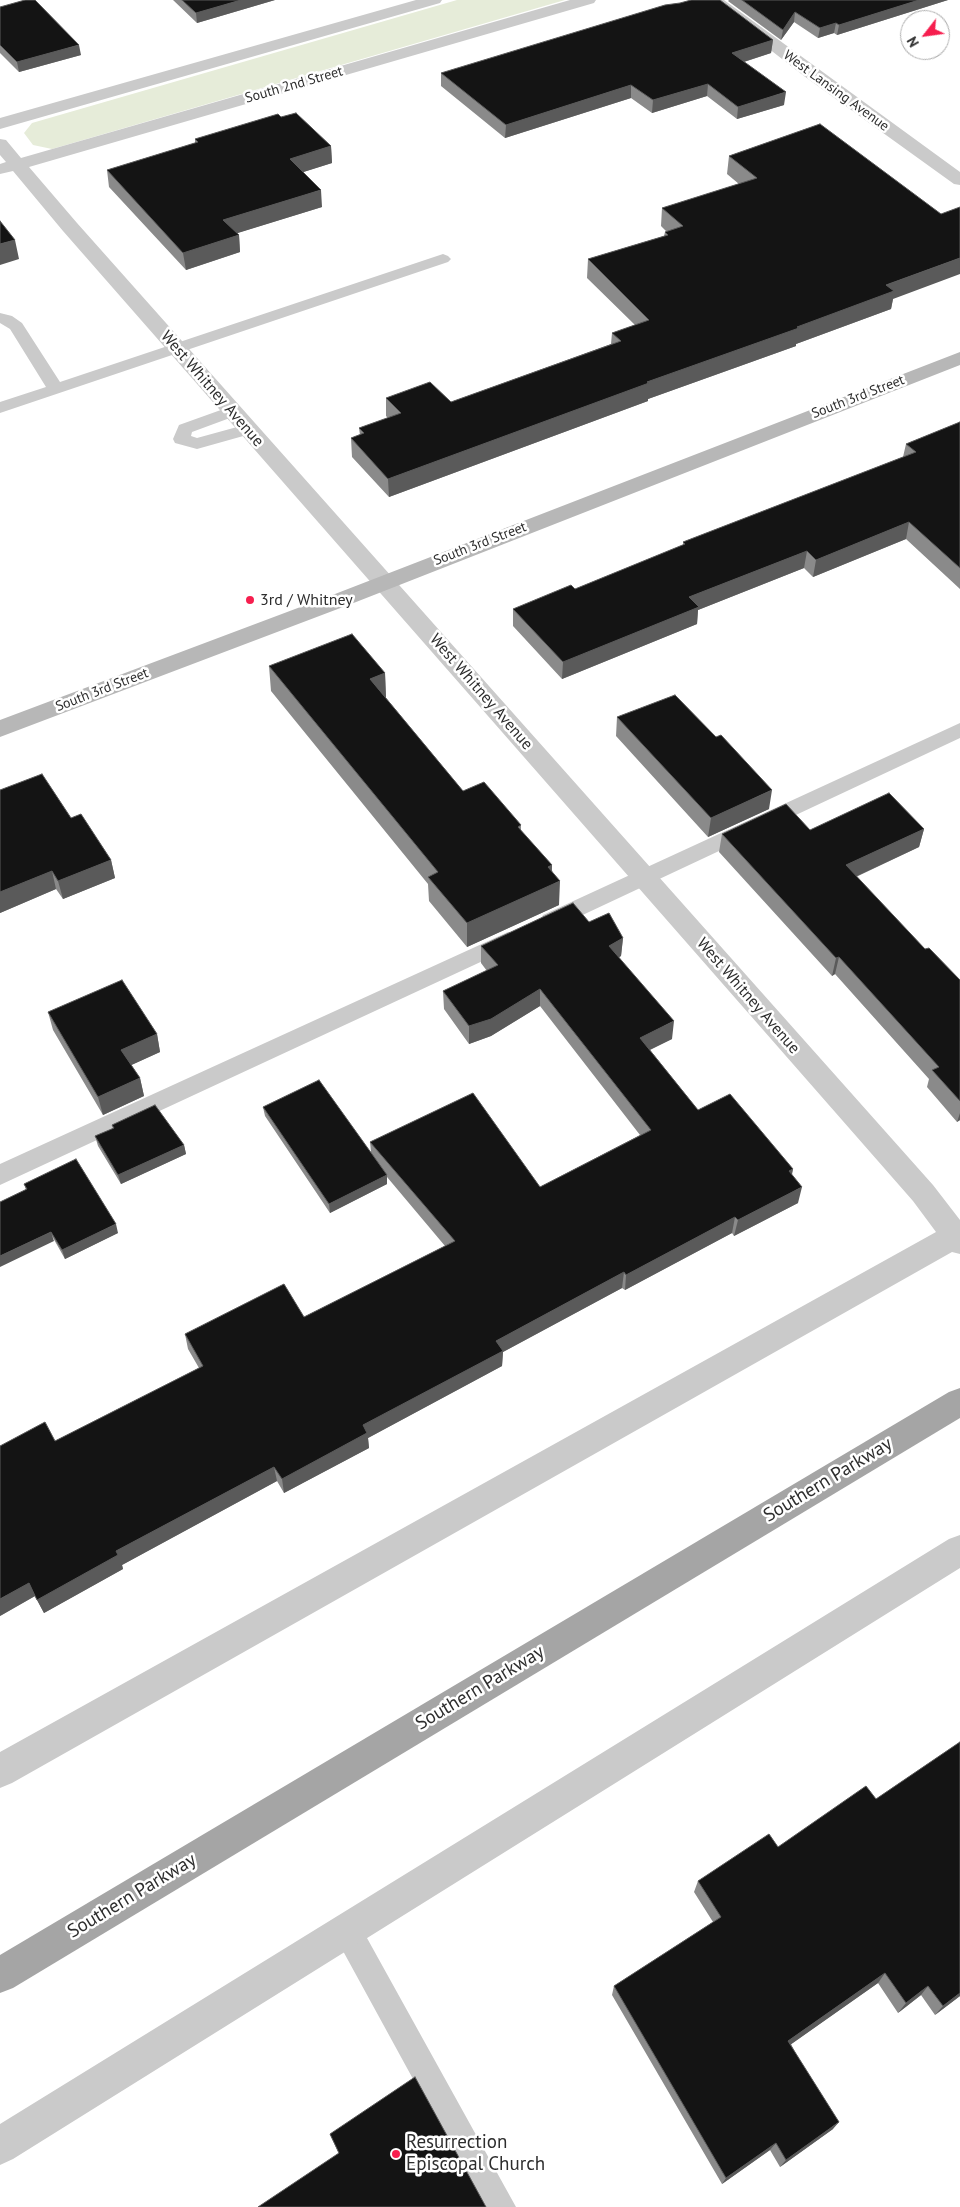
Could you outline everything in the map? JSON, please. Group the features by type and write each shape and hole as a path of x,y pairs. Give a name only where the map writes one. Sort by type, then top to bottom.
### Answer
{"main road":[{"name":"South 3rd Street","path":"0,729 960,358"},
{"name":"Southern Parkway","path":"0,1975 960,1402"}],"street":[{"path":"0,124 434,0"},
{"name":"South 2nd Street","path":"9,167 588,0"},
{"name":"West Lansing Avenue","path":"714,0 960,180"},
{"name":"West Whitney Avenue","path":"0,144 9,167 70,228 923,1193 958,1237"},
{"path":"0,1771 958,1237"},
{"path":"0,2146 960,1550"}],"lane":[{"path":"0,408 443,260"},
{"path":"0,318 6,319 16,326 56,389"},
{"path":"232,412 185,429 182,439 197,444 248,429"},
{"path":"0,1174 644,878 960,730"},
{"path":"347,1930 500,2207"}],"green space":[{"path":"457,0 565,0 52,149 33,145 24,133 32,123"}],"building":[{"path":"25,0 35,0 79,45 17,62 0,45 0,7"},
{"path":"182,0 241,0 196,13"},
{"path":"691,0 720,0 773,40 732,53 786,92 738,107 708,84 653,100 631,85 506,125 441,73 665,5"},
{"path":"742,0 919,0 839,25 836,23 820,28 795,12 783,30"},
{"path":"296,113 331,146 290,159 321,190 223,220 239,235 183,253 107,170 198,142 195,139 278,114 281,117"},
{"path":"820,124 941,214 960,207 960,258 886,285 894,291 797,327 799,328 647,382 649,383 388,479 351,438 364,433 359,428 401,413 386,398 430,382 451,402 621,341 612,333 649,320 588,259 668,235 665,232 683,226 662,208 757,178 729,156"},
{"path":"0,221 15,240 0,244"},
{"path":"960,422 960,568 909,522 816,560 807,551 689,597 699,607 563,662 513,609 571,585 575,589 685,544 683,542 916,452 906,444"},
{"path":"352,634 385,673 370,679 463,791 484,782 521,825 518,827 552,865 548,867 560,881 467,923 428,877 438,872 269,666"},
{"path":"675,695 716,737 721,735 772,790 711,818 617,717"},
{"path":"42,774 71,818 81,814 111,860 58,881 52,871 0,892 0,790"},
{"path":"889,793 924,829 846,865 925,949 929,948 960,980 960,1101 932,1070 939,1067 839,957 836,958 722,834 786,804 810,830"},
{"path":"573,903 589,922 609,913 623,938 609,946 674,1021 640,1038 698,1110 730,1094 793,1169 789,1171 802,1187 738,1220 735,1217 626,1275 624,1272 496,1341 503,1351 363,1425 367,1433 282,1479 274,1467 116,1551 118,1555 37,1600 29,1583 0,1599 0,1446 45,1422 55,1441 203,1366 185,1334 284,1284 304,1317 455,1241 370,1142 473,1093 540,1187 651,1130 540,989 491,1019 469,1026 443,991 498,965 481,946"},
{"path":"122,980 157,1034 121,1050 140,1078 98,1097 48,1012"},
{"path":"319,1080 387,1175 329,1204 263,1107"},
{"path":"155,1105 184,1145 118,1175 95,1136 114,1128 112,1125"},
{"path":"76,1159 116,1224 62,1250 51,1232 0,1256 0,1202 27,1189 24,1184"},
{"path":"960,1742 960,1993 943,2006 928,1986 906,2003 885,1973 788,2041 839,2122 786,2160 776,2143 726,2178 614,1986 721,1917 698,1881 769,1834 778,1847 866,1786 876,1799"},
{"name":"Resurrection Episcopal Church","path":"415,2077 486,2207 258,2207 339,2153 330,2134"}],"place":[{"name":"3rd / Whitney","path":"250,600"},
{"name":"Resurrection Episcopal Church","path":"396,2154"}]}
